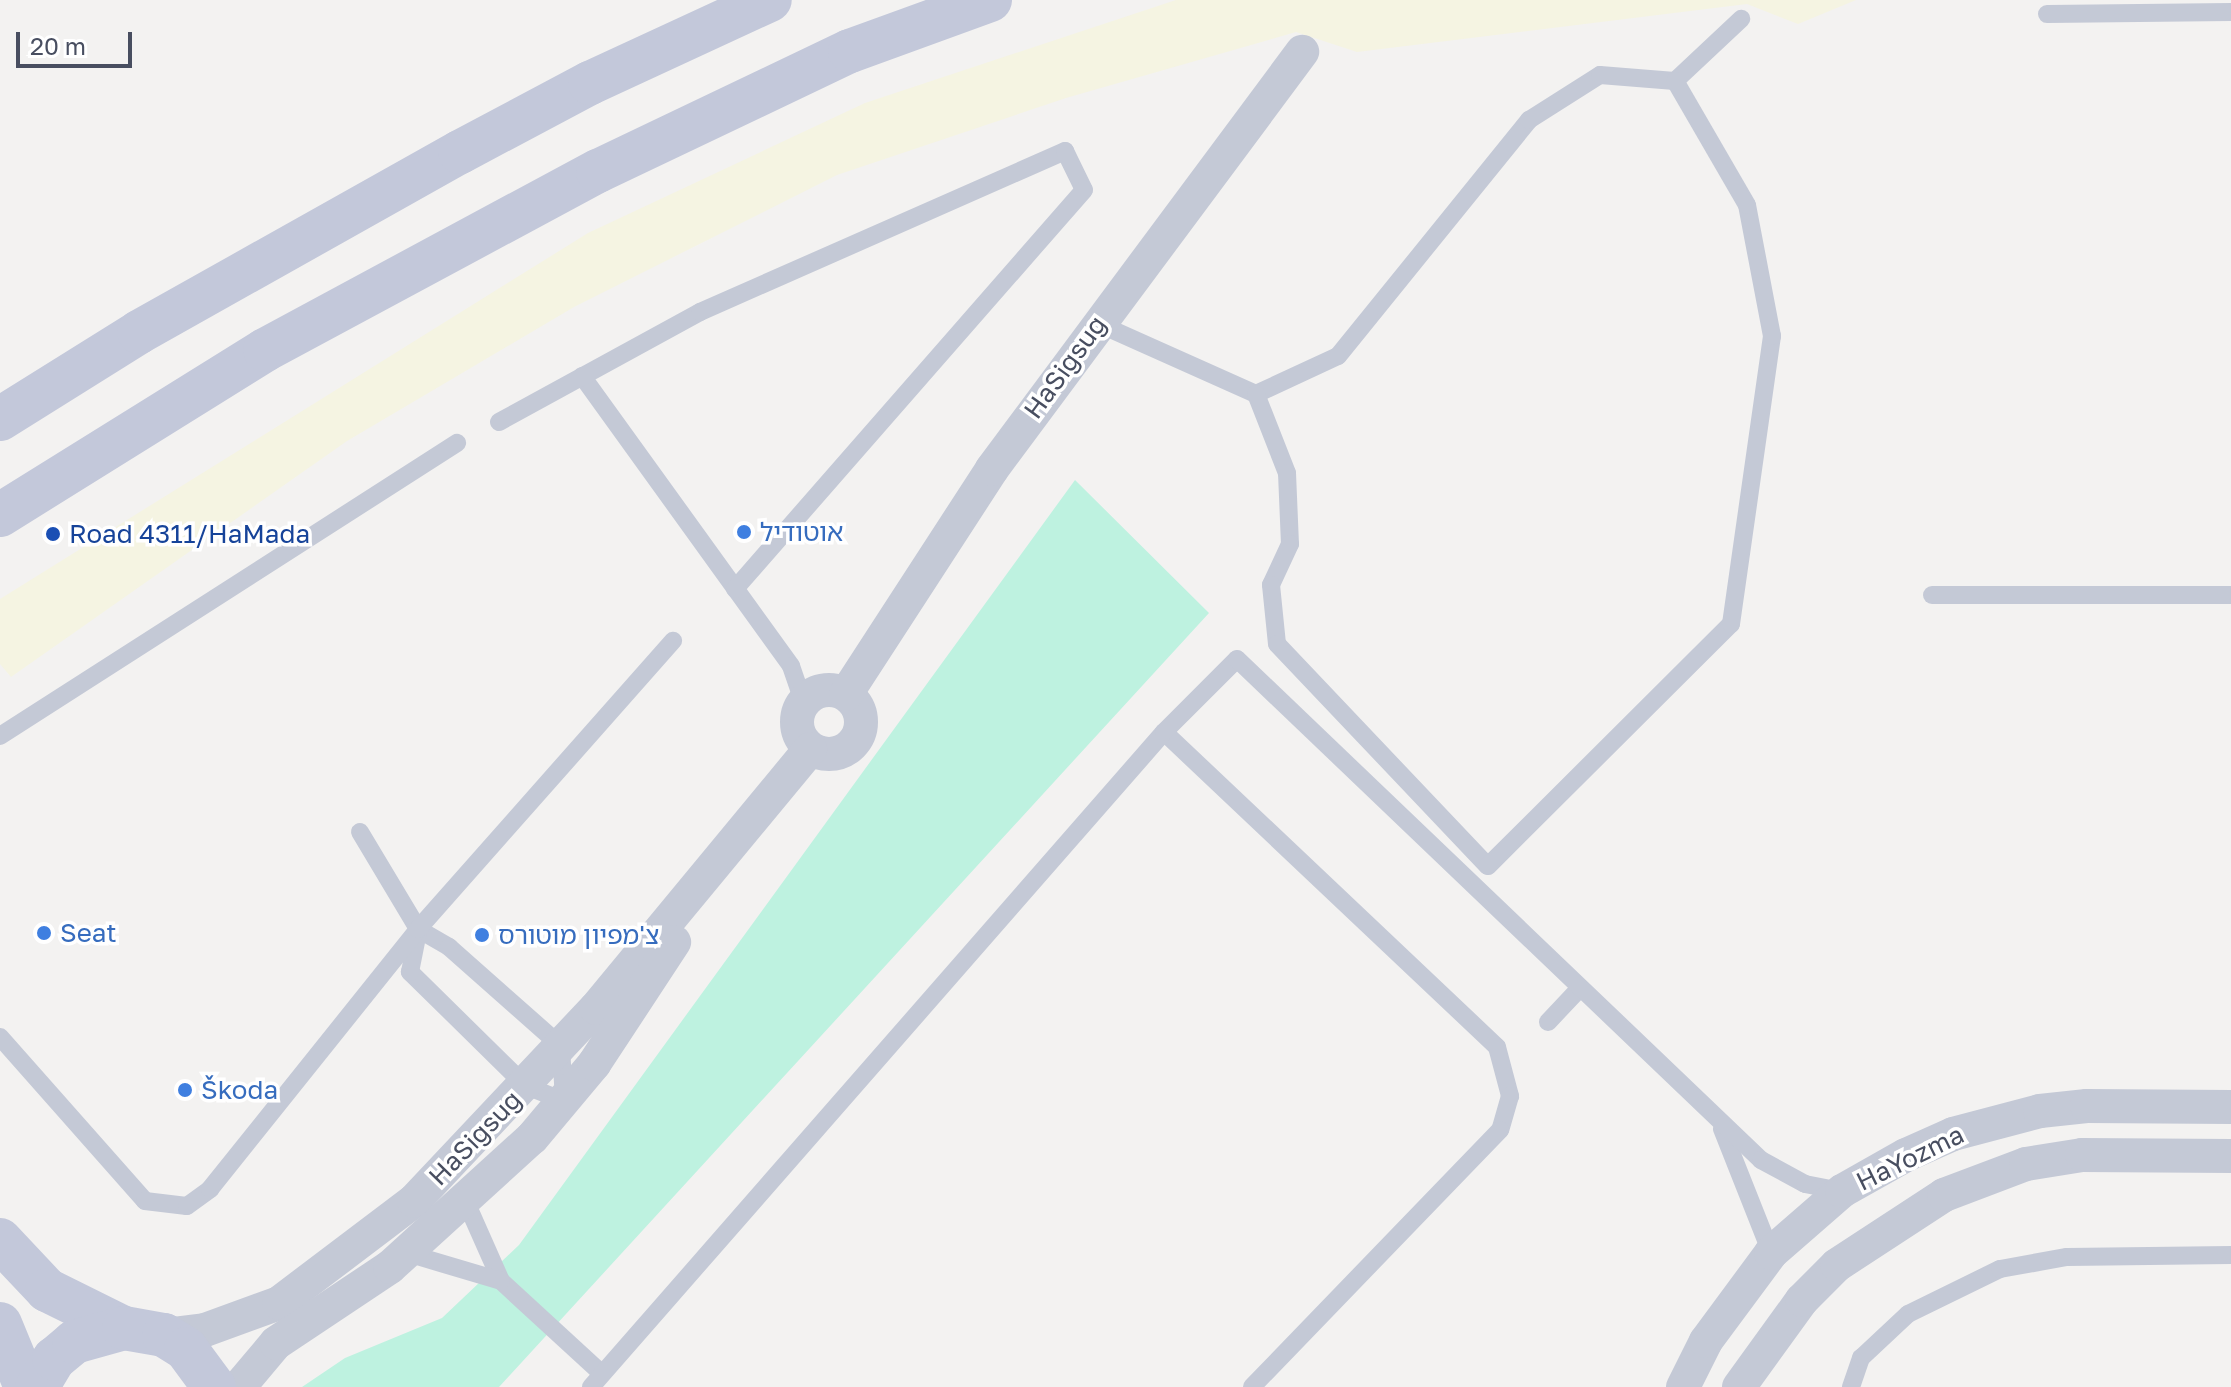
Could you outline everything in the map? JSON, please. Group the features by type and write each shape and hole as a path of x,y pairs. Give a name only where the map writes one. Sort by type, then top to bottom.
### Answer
{"main road":[{"path":"0,419 139,332 446,159 590,83 770,0"},
{"path":"0,515 265,350 598,171 850,51 990,0"},
{"path":"0,1240 47,1290 186,1349 214,1387"},
{"path":"0,1324 26,1387"},
{"path":"37,1387 54,1359 74,1342 144,1331"}],"street":[{"name":"HaSigsug","path":"846,694 992,469 1097,323 1302,52"},
{"path":"821,690 846,694 861,716 858,737 831,754 810,749 798,732 803,701 821,690"},
{"name":"HaSigsug","path":"144,1331 246,1318 321,1275 414,1201 526,1086 726,856 810,749"},
{"name":"HaSigsug","path":"239,1387 276,1343 407,1253 466,1202 564,1101 635,1006 726,856"},
{"name":"HaYozma","path":"1683,1387 1706,1341 1771,1253 1842,1191 1941,1139 2002,1118 2087,1106 2231,1107"},
{"name":"HaYozma","path":"1739,1387 1792,1312 1837,1265 1944,1195 2026,1164 2082,1155 2231,1156"}],"lane":[{"path":"2047,14 2231,12"},
{"path":"1256,394 1338,356 1529,120 1600,75 1675,81 1741,19"},
{"path":"1097,323 1256,394 1287,473 1290,544 1271,585 1277,644 1488,866 1731,624 1772,336 1747,205 1675,81"},
{"path":"499,422 700,312 1065,151 1084,190 735,589"},
{"path":"582,376 791,666 803,701"},
{"path":"0,736 457,443"},
{"path":"1932,595 2231,595"},
{"path":"0,1037 145,1201 187,1206 210,1189 418,929 673,641"},
{"path":"466,1202 501,1281 596,1380 1164,732 1237,659 1761,1160 1805,1184 1842,1191"},
{"path":"1164,732 1497,1047 1510,1096 1500,1130 1252,1387"},
{"path":"360,832 418,929 449,947 561,1046 564,1101 526,1086 410,972 418,929"},
{"path":"1548,1022 1580,988"},
{"path":"1719,1123 1771,1253"},
{"path":"407,1253 501,1281"},
{"path":"1851,1387 1861,1358 1908,1314 2000,1269 2121,1254 2231,1255"}],"green space":[{"path":"1075,480 1209,613 499,1387 302,1387 345,1358 442,1318 519,1245"}],"sand":[{"path":"1176,0 1856,0 1798,24 1747,4 1357,52 1296,32 1066,98 837,175 574,307 347,441 11,677 0,664 0,599 588,233 865,103"}],"place":[{"name":"אוטודיל","path":"744,532"},
{"name":"Road 4311/HaMada","path":"53,534"},
{"name":"Seat","path":"44,933"},
{"name":"צ'מפיון מוטורס","path":"482,935"},
{"name":"Škoda","path":"185,1090"}]}
